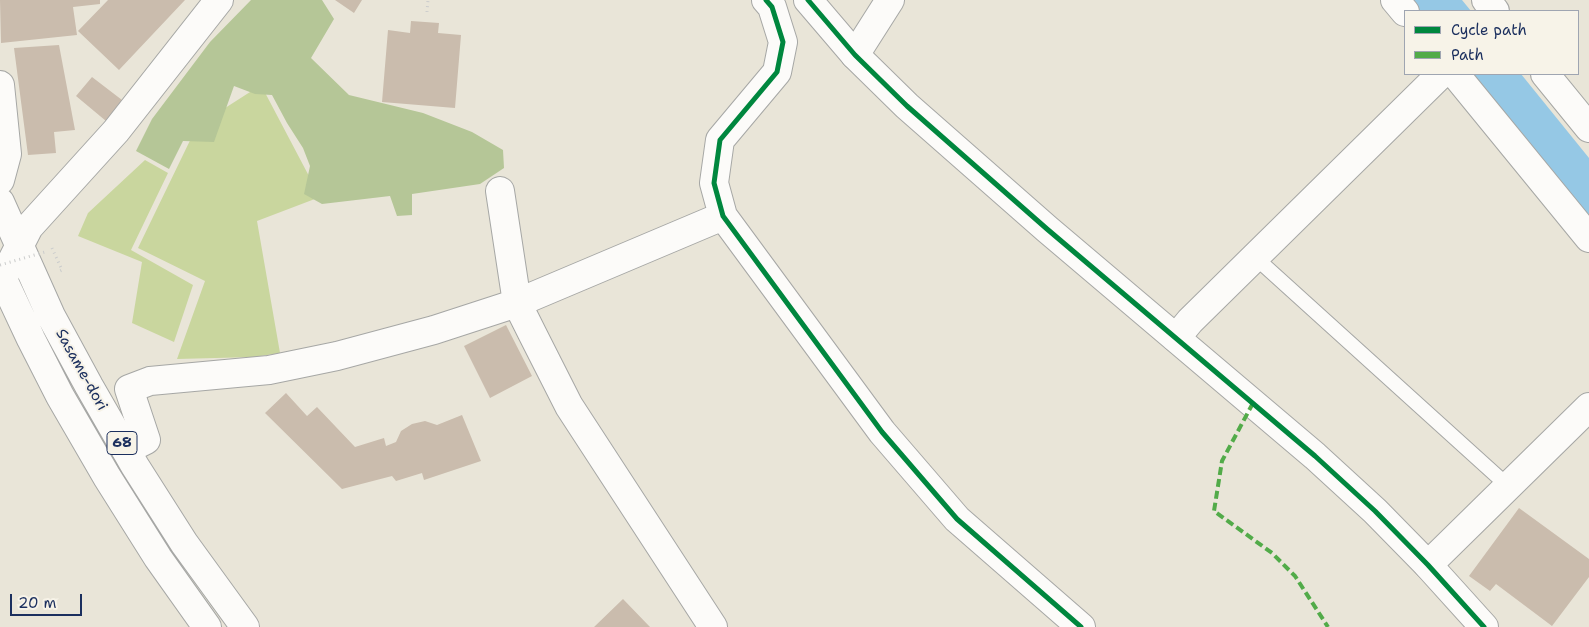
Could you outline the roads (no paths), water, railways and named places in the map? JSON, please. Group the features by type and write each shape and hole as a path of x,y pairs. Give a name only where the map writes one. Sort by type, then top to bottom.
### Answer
{"street":[{"path":"11,267 30,227 116,131 219,0"},
{"path":"766,0 772,7 783,42 777,72 720,140 714,183 724,216 882,432 957,519 1081,627"},
{"path":"808,0 855,55 914,112 1047,229 1315,456 1376,511 1484,627"},
{"path":"855,55 890,0"},
{"path":"1395,0 1404,11"},
{"path":"1486,0 1495,10"},
{"path":"1176,338 1190,321 1440,75"},
{"path":"1456,75 1589,238"},
{"path":"1547,75 1589,128"},
{"path":"0,85 7,154 0,180"},
{"path":"500,191 517,303 569,406 714,627"},
{"name":"Sasame-dori","path":"0,202 11,267 56,388 107,477 158,558 207,627"},
{"path":"126,450 146,440 129,389 136,386 150,381 269,370 337,356 434,330 517,303 724,216"},
{"name":"Sasame-dori","path":"11,267 51,316 126,450 184,543 245,627"},
{"path":"1428,565 1589,407"}],"lane":[{"path":"1256,258 1508,486"}],"water":[{"path":"1411,0 1462,0 1470,10 1419,10"},
{"path":"1471,75 1522,75 1589,158 1589,221"}]}
